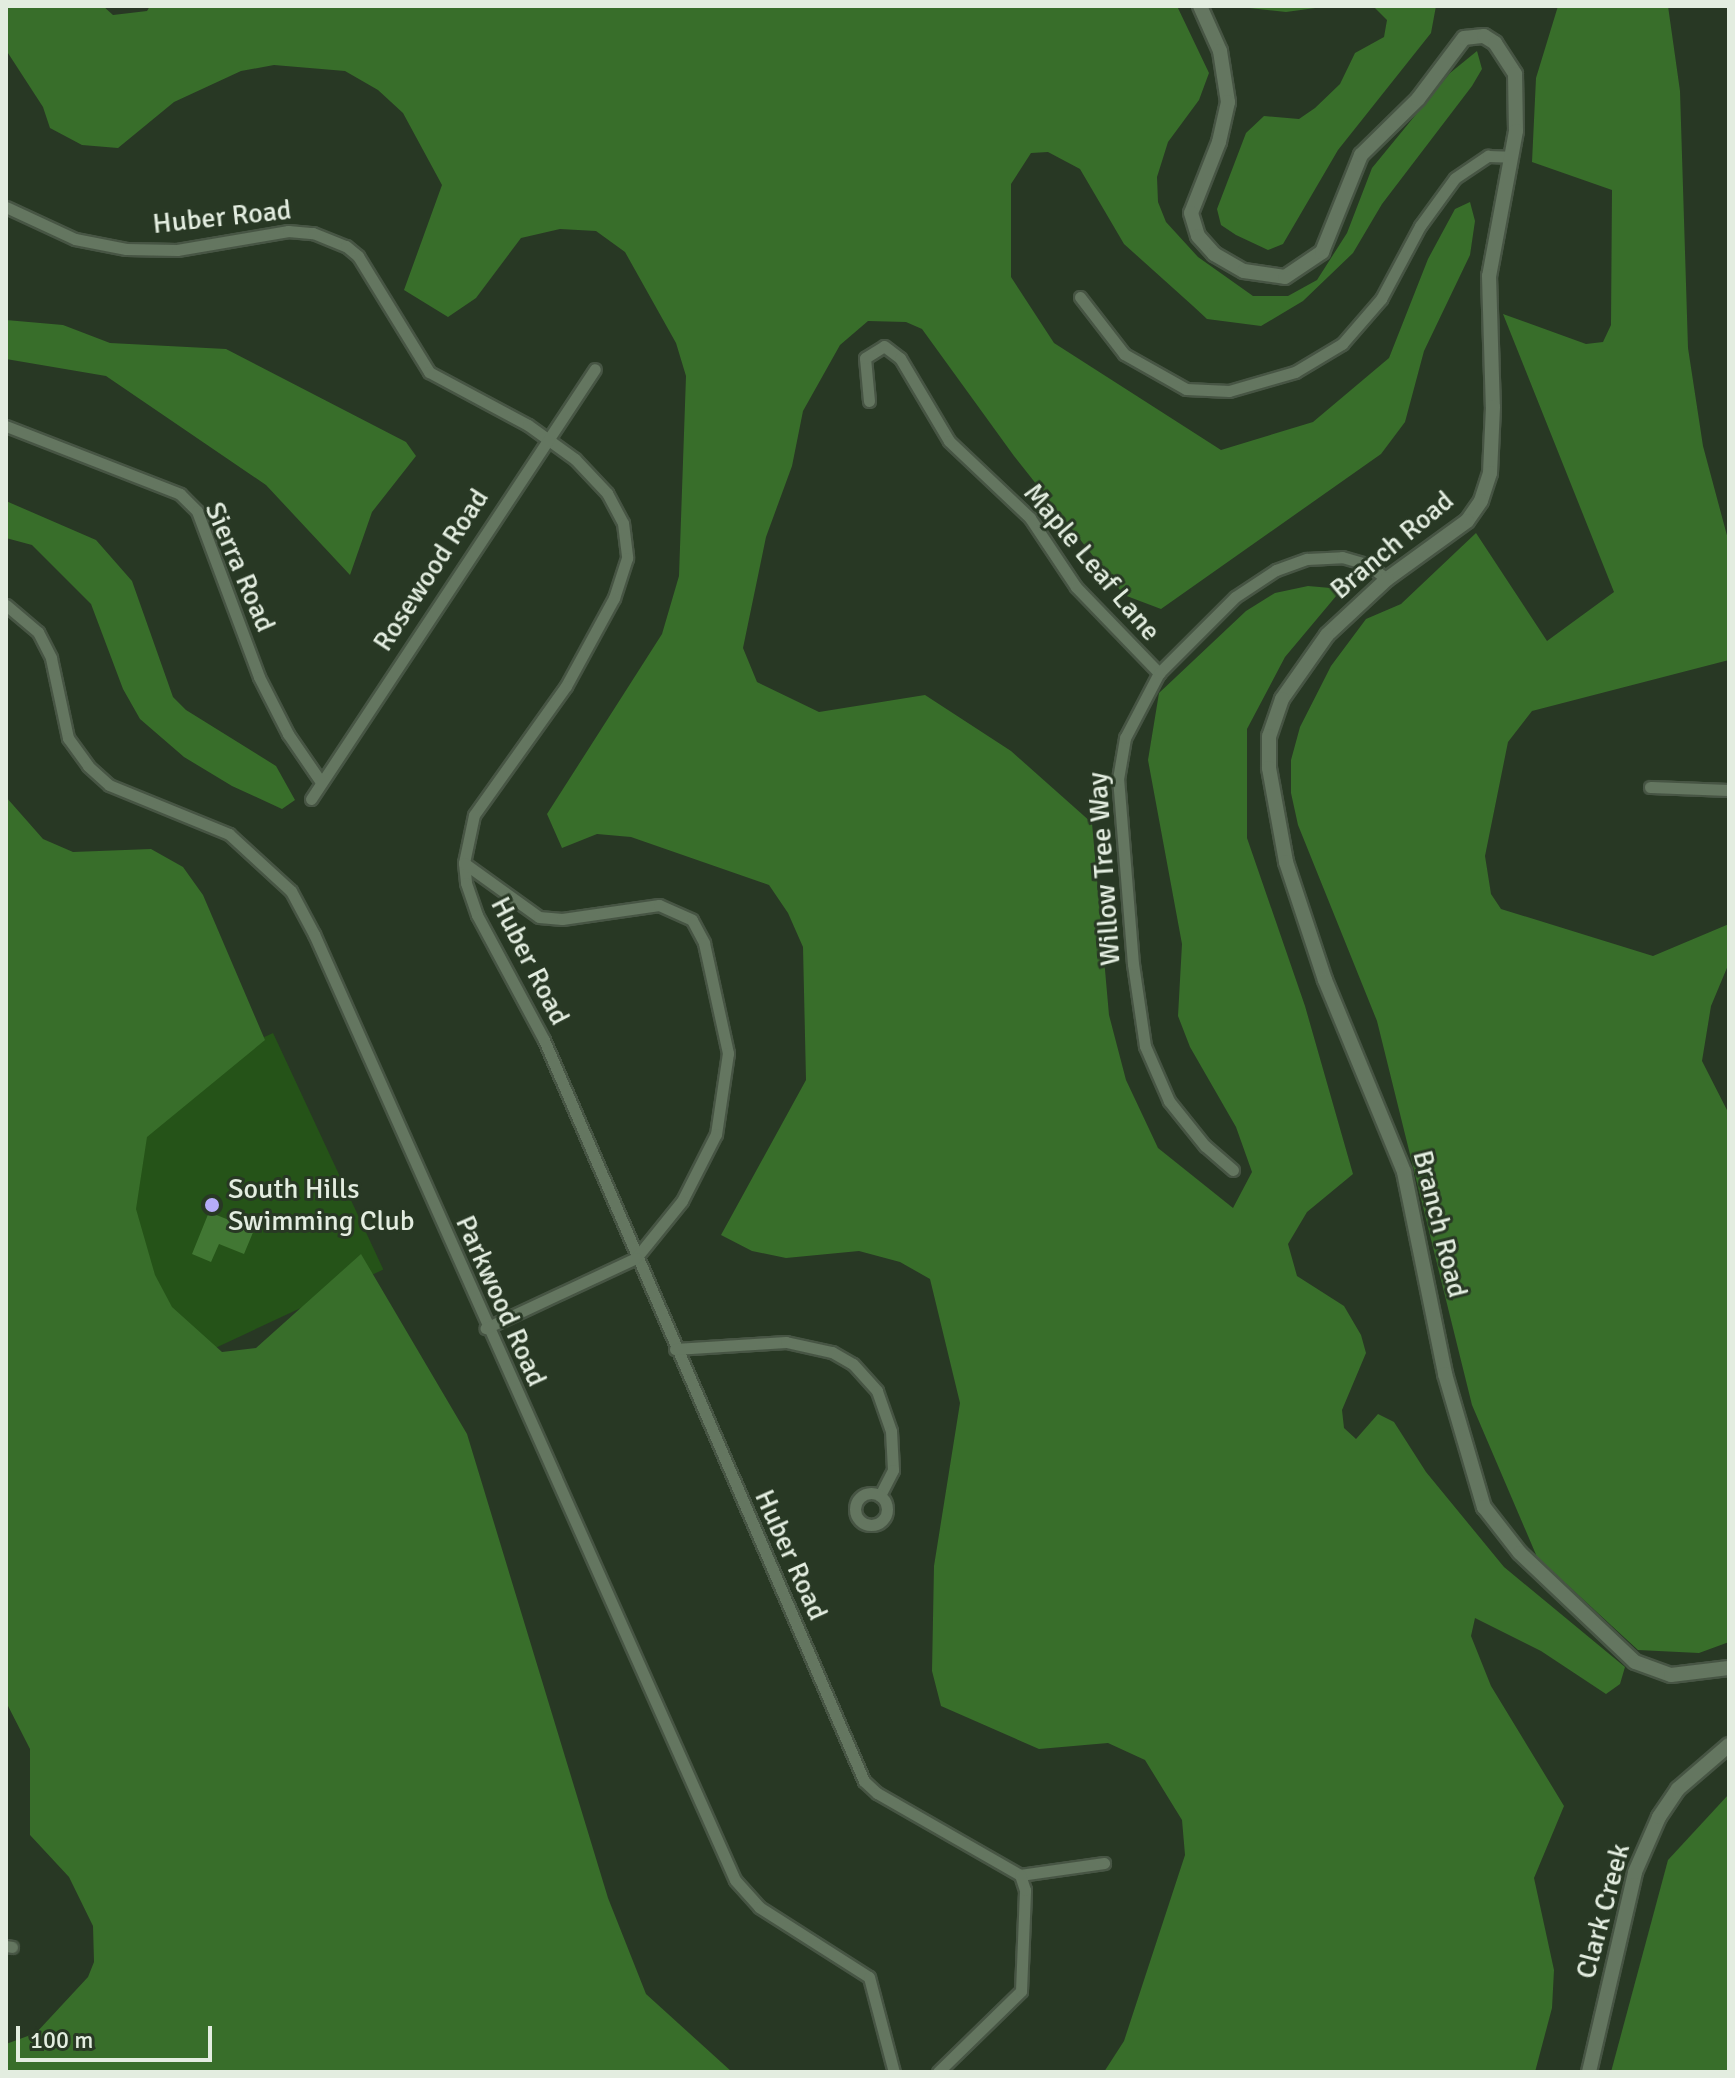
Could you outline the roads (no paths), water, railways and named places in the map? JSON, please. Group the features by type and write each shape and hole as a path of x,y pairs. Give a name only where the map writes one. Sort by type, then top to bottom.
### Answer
{"street":[{"name":"Branch Road","path":"1200,6 1220,51 1228,102 1219,142 1191,213 1198,236 1214,254 1244,271 1285,277 1322,252 1361,155 1418,99 1464,38 1484,36 1495,43 1515,74 1519,99 1489,276 1490,473 1467,521 1387,579 1327,635 1282,699 1269,736 1269,768 1291,877 1325,980 1408,1184 1445,1374 1479,1493 1499,1530 1520,1553 1635,1662 1671,1675 1729,1668"},
{"path":"1080,297 1124,354 1156,377 1186,389 1229,391 1295,372 1342,344 1381,299 1420,226 1455,178 1488,156 1511,157"},
{"name":"Huber Road","path":"6,207 75,239 126,249 177,250 288,231 333,240 358,256 429,372 472,392 546,438 575,459 607,493 623,523 627,558 614,598 566,686 474,815 464,863 477,915 544,1040 864,1781 1020,1875"},
{"name":"Maple Leaf Lane","path":"869,401 865,358 884,346 900,358 949,441 1030,518 1076,587 1159,673"},
{"name":"Rosewood Road","path":"311,799 546,438 595,369"},
{"name":"Sierra Road","path":"6,426 169,489 197,511 259,677 288,734 321,782"},
{"name":"Willow Tree Way","path":"1233,1170 1205,1146 1157,1078 1145,1046 1135,978 1118,779 1125,738 1159,673 1235,597 1276,570 1307,559 1342,557 1367,564 1387,579"},
{"name":"Parkwood Road","path":"6,605 38,632 51,658 68,738 88,766 109,785 229,834 291,891 314,934 486,1328 742,1894 869,1977 894,2072"},
{"path":"1650,787 1729,790"},
{"path":"464,863 539,917 562,919 659,905 692,920 704,943 728,1053 716,1134 682,1201 636,1258 486,1328"},
{"path":"675,1349 786,1342 832,1352 853,1364 877,1391 891,1431 893,1470 880,1496"},
{"name":"Clark Creek","path":"1589,2072 1635,1872 1659,1817 1678,1789 1729,1745"},
{"path":"938,2072 1021,1991 1025,1890 1020,1875 1104,1863"}],"place":[{"name":"South Hills Swimming Club","path":"212,1205"}]}
